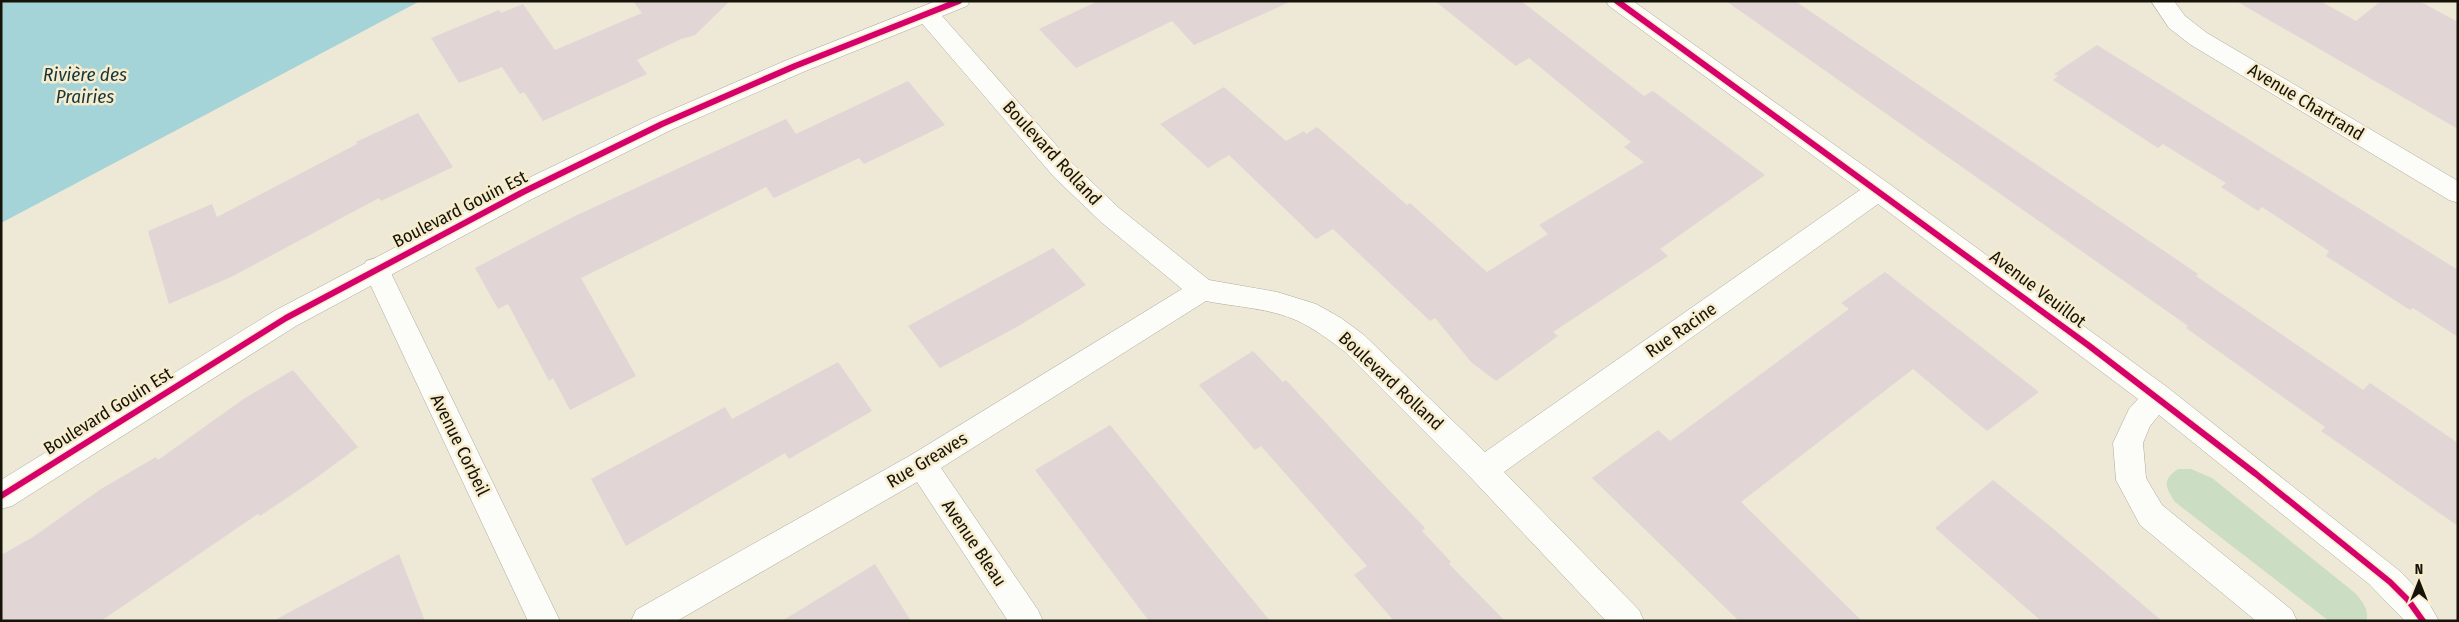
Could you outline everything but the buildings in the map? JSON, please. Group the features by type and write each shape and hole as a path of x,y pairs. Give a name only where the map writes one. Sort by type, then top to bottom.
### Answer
{"street":[{"name":"Boulevard Gouin Est","path":"1,496 286,318 523,192 662,124 796,66 959,1"},
{"name":"Avenue Veuillot","path":"1617,1 1879,190 2157,396 2274,487 2399,590 2418,611 2423,621"},
{"name":"Avenue Chartrand","path":"2162,1 2176,22 2200,39 2458,193"},
{"name":"Boulevard Rolland","path":"927,14 1063,170 1110,215 1202,290 1277,303 1306,312 1331,326 1354,343 1483,470 1628,621"},
{"name":"Rue Racine","path":"1483,470 1879,190"},
{"name":"Avenue Corbeil","path":"376,269 544,621"},
{"name":"Rue Greaves","path":"647,621 922,464 1202,290"},
{"path":"2157,396 2139,418 2128,443 2131,480 2151,515 2281,621"},
{"name":"Avenue Bleau","path":"922,464 1028,621"}],"green space":[{"path":"2178,469 2191,469 2212,478 2355,593 2366,609 2366,621 2329,621 2175,502 2167,488 2167,480"}],"water":[{"name":"Rivière des Prairies","path":"1,1 420,1 1,223"}],"cycle path":[{"path":"1,496 286,318 523,192 662,124 795,66 959,1"},
{"path":"1617,1 2010,287 2243,463 2390,582 2408,600 2423,621"}]}
